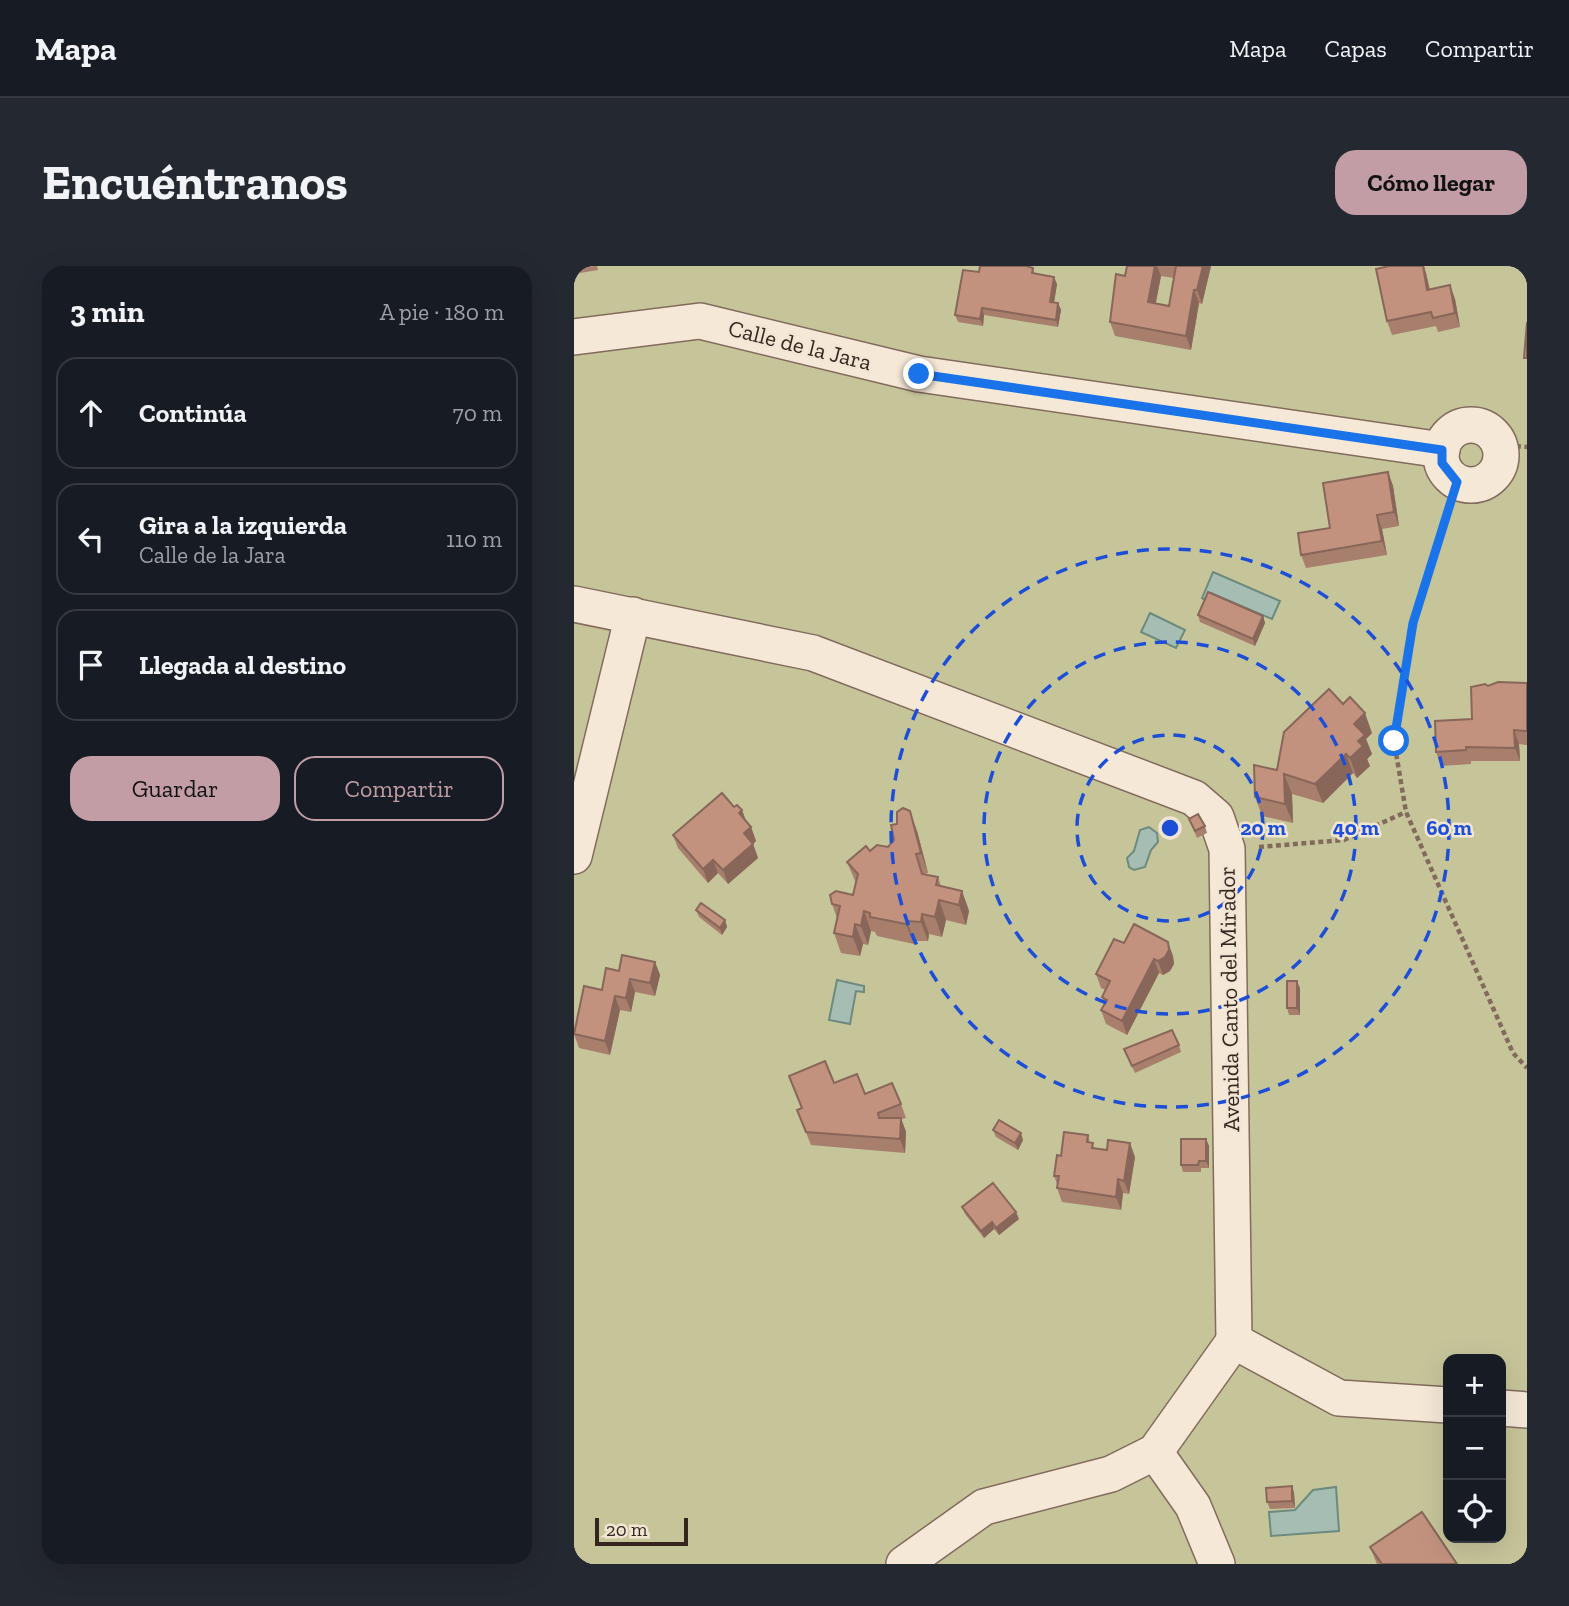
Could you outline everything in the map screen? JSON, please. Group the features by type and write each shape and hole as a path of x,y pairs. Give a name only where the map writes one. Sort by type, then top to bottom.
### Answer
{"street":[{"name":"Calle de la Jara","path":"574,337 700,321 919,374 1442,450"},
{"path":"1463,426 1485,429 1513,446 1502,457 1492,478 1481,484 1457,482 1442,463 1442,450 1453,431 1463,426"},
{"name":"Avenida Canto del Mirador","path":"574,604 813,653 1194,798 1216,817 1227,849 1234,1341"},
{"path":"574,856 633,615"},
{"path":"904,1564 984,1507 1111,1474 1155,1452 1234,1341 1339,1398 1443,1405"},
{"path":"1506,1408 1527,1410"},
{"path":"1155,1452 1193,1506 1217,1564"}],"path":[{"path":"1457,482 1413,623 1394,741 1406,812 1513,1053 1527,1068"},
{"path":"1227,849 1345,839 1406,812"}],"green space":[{"path":"574,266 1527,266 1527,1564 574,1564"}],"shaded area":[{"path":"1213,572 1280,601 1272,619 1211,593 1207,601 1202,598"},
{"path":"1150,613 1185,630 1176,648 1141,632"},
{"path":"1149,827 1157,833 1158,842 1151,850 1145,867 1134,870 1129,867 1127,858 1134,851 1140,830"},
{"path":"837,980 864,986 864,992 856,991 850,1024 829,1020"},
{"path":"1336,1487 1339,1531 1271,1536 1269,1512 1295,1510 1313,1490"}],"building":[{"path":"980,266 1026,266 1033,268 1032,273 1054,277 1050,302 1058,303 1056,320 982,308 980,319 955,315 963,270 979,272"},
{"path":"1127,266 1155,266 1148,302 1169,306 1176,266 1203,266 1197,290 1194,290 1186,336 1110,322 1116,274 1125,276"},
{"path":"1389,266 1423,266 1427,290 1450,285 1455,313 1433,318 1431,312 1387,321 1376,269"},
{"path":"1527,322 1527,358 1524,358"},
{"path":"1388,472 1394,512 1377,515 1382,541 1301,555 1298,533 1330,528 1323,483"},
{"path":"1208,592 1263,616 1253,639 1198,615"},
{"path":"1498,682 1527,683 1527,731 1514,730 1515,748 1466,747 1466,750 1436,752 1435,721 1472,719 1471,687 1485,684 1488,686"},
{"path":"1329,689 1343,704 1350,697 1365,713 1354,724 1365,735 1358,741 1363,746 1350,758 1346,754 1315,784 1284,774 1285,804 1255,797 1254,765 1277,770 1284,732"},
{"path":"722,793 734,807 737,805 742,810 739,813 751,827 744,833 753,844 723,870 713,860 703,869 673,835"},
{"path":"903,808 910,811 921,853 916,854 922,874 938,877 936,885 962,891 959,905 939,900 935,917 922,914 921,922 907,921 906,924 870,917 870,913 864,911 861,926 855,924 853,937 834,933 840,906 832,904 830,895 836,891 853,895 858,874 847,862 866,846 870,851 877,845 888,847 894,840 891,825 897,824 897,812"},
{"path":"1198,814 1205,826 1195,831 1189,819"},
{"path":"701,903 725,920 720,928 696,910"},
{"path":"1134,924 1168,942 1169,950 1165,957 1158,961 1154,959 1122,1021 1101,1010 1107,1000 1102,997 1110,981 1096,974 1114,939 1124,943"},
{"path":"622,955 655,962 650,983 630,979 626,998 615,996 605,1041 574,1034 584,986 602,990 606,968 619,971"},
{"path":"1287,981 1297,981 1297,1008 1287,1008"},
{"path":"1172,1030 1179,1045 1132,1066 1124,1049"},
{"path":"825,1061 834,1083 857,1074 865,1094 892,1083 901,1104 878,1113 879,1118 901,1118 900,1139 806,1132 797,1110 802,1108 789,1076"},
{"path":"999,1120 1021,1133 1015,1143 993,1130"},
{"path":"1064,1132 1088,1135 1087,1142 1093,1143 1092,1148 1107,1150 1108,1140 1130,1143 1124,1181 1118,1179 1116,1197 1057,1188 1059,1176 1054,1176 1057,1155 1061,1156"},
{"path":"1181,1139 1206,1139 1206,1161 1199,1161 1198,1165 1181,1165"},
{"path":"993,1183 1016,1212 996,1228 992,1222 981,1231 962,1207"},
{"path":"1292,1486 1292,1501 1267,1502 1266,1488"},
{"path":"1422,1512 1457,1564 1382,1564 1370,1547"}],"route":[{"path":"919,374 1442,450 1442,463 1448,474 1457,482 1413,623 1394,741"}]}
